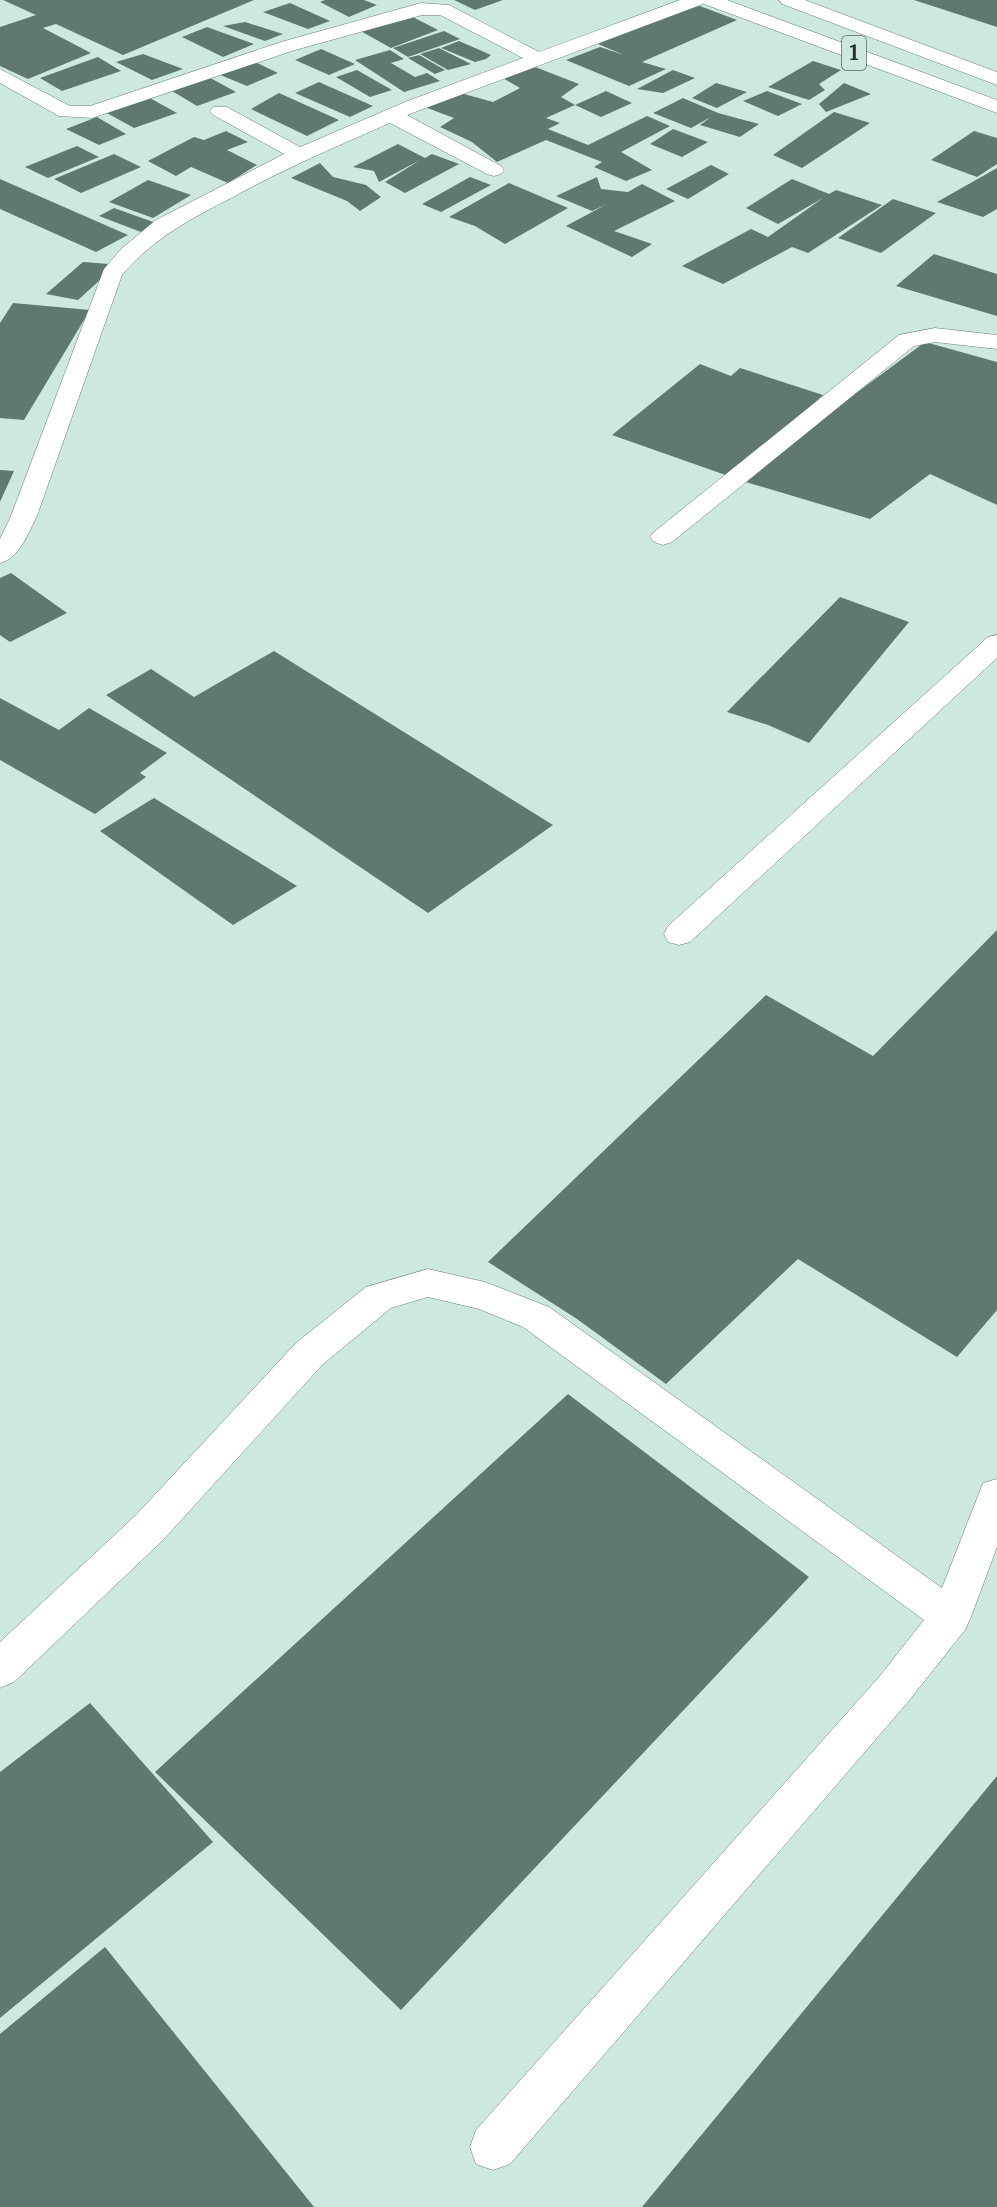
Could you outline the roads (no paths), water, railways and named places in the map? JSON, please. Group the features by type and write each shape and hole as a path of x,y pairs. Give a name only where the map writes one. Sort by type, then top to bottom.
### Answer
{"main road":[{"path":"0,555 12,541 24,516 112,274 129,254 164,225 299,154 391,115 697,0"},
{"name":"1","path":"710,0 997,107"},
{"name":"1","path":"788,0 997,78"},
{"path":"0,75 66,112 92,111 288,46 434,7 443,9 540,60"},
{"path":"220,111 299,154"},
{"path":"391,115 494,170"},
{"path":"663,537 907,340 935,336 997,342"},
{"path":"679,934 997,643"},
{"path":"0,1669 150,1527 309,1354 379,1297 428,1283 485,1296 536,1317 951,1617"},
{"path":"493,2146 893,1690 951,1617 997,1495"}]}
